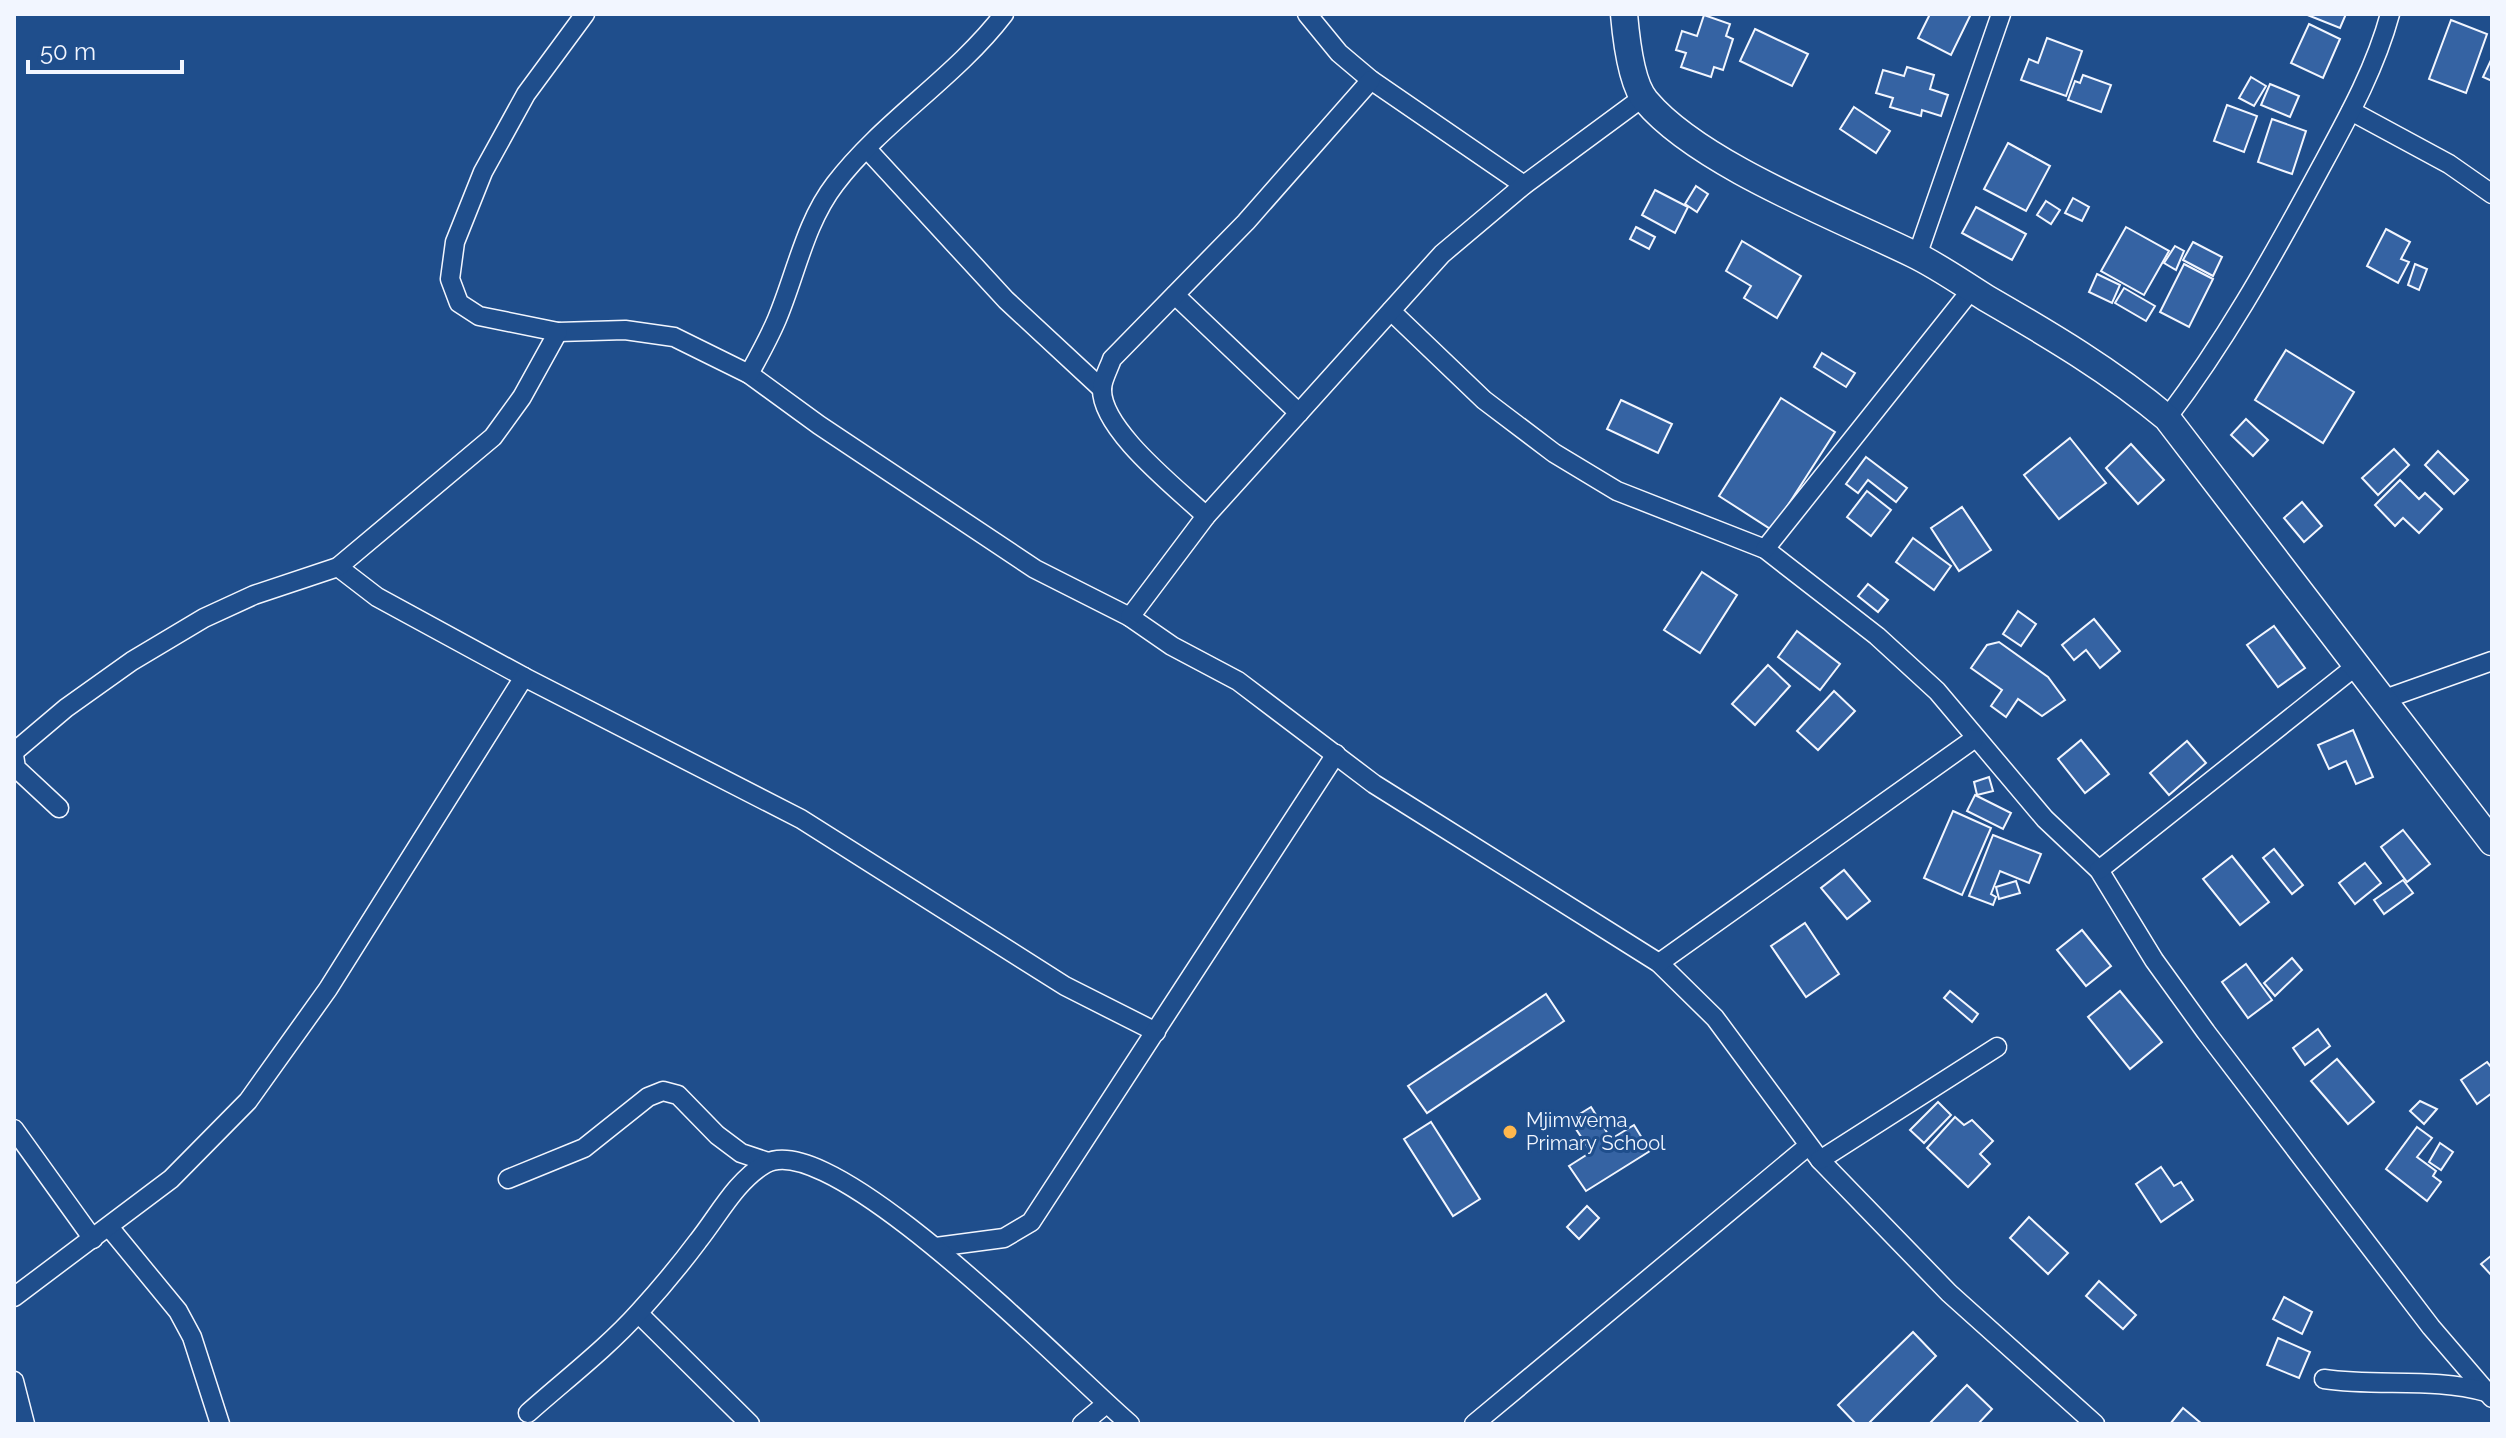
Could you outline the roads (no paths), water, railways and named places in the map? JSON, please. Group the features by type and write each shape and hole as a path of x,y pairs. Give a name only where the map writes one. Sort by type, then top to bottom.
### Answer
{"street":[{"path":"585,14 526,94 483,172 455,242 450,279 459,303 479,316 558,332 625,330 662,334 704,349 749,374 819,425 1035,569 1130,617 1172,646 1238,681 1401,801 1659,963 1715,1018 1814,1153 1949,1293 2095,1424"},
{"path":"749,374 777,319 819,209 836,183 867,149 982,43 1004,14"},
{"path":"1307,14 1339,53 1371,80 1524,185"},
{"path":"1624,14 1627,47 1642,98 1666,123 1732,164 1917,256 2094,362 2167,418 2492,842"},
{"path":"1917,256 2001,14"},
{"path":"2167,418 2229,331 2351,111 2381,48 2390,14"},
{"path":"1102,389 1112,359 1246,222 1371,80"},
{"path":"1130,617 1206,516 1442,254 1524,185 1642,98"},
{"path":"2351,111 2449,164 2492,194"},
{"path":"867,149 1006,300 1102,389 1108,411 1122,433 1206,516"},
{"path":"1765,549 1972,289"},
{"path":"1175,295 1299,413"},
{"path":"1391,311 1484,400 1554,453 1617,491 1765,549 1877,636 1937,691 1974,739 2045,819 2099,870 2154,960 2206,1032 2431,1327 2489,1395"},
{"path":"59,808 23,777 16,768 14,753 66,708 121,668 204,618 254,595 338,567 493,437 522,397 558,332"},
{"path":"338,567 377,597 524,677 801,819 1065,986 1156,1032"},
{"path":"2382,700 2492,661"},
{"path":"2099,870 2356,666"},
{"path":"14,1297 109,1227 207,1146 248,1101 328,989 524,677"},
{"path":"1659,963 1974,739"},
{"path":"936,1247 1004,1238 1031,1222 1336,754"},
{"path":"1474,1424 1814,1153 1997,1047"},
{"path":"508,1179 584,1148 648,1097 663,1091 678,1095 717,1135 741,1153 768,1162 799,1161 827,1174 936,1247 994,1296 1130,1424"},
{"path":"14,1129 93,1239"},
{"path":"528,1413 639,1314 734,1193 768,1162"},
{"path":"109,1227 178,1311 192,1337 220,1424"},
{"path":"639,1314 750,1424"},
{"path":"2324,1379 2404,1385 2448,1382 2489,1395"},
{"path":"14,1381 25,1424"},
{"path":"1082,1424 1106,1404"}],"place":[{"name":"Mjimwema Primary School","path":"1510,1132"}]}
